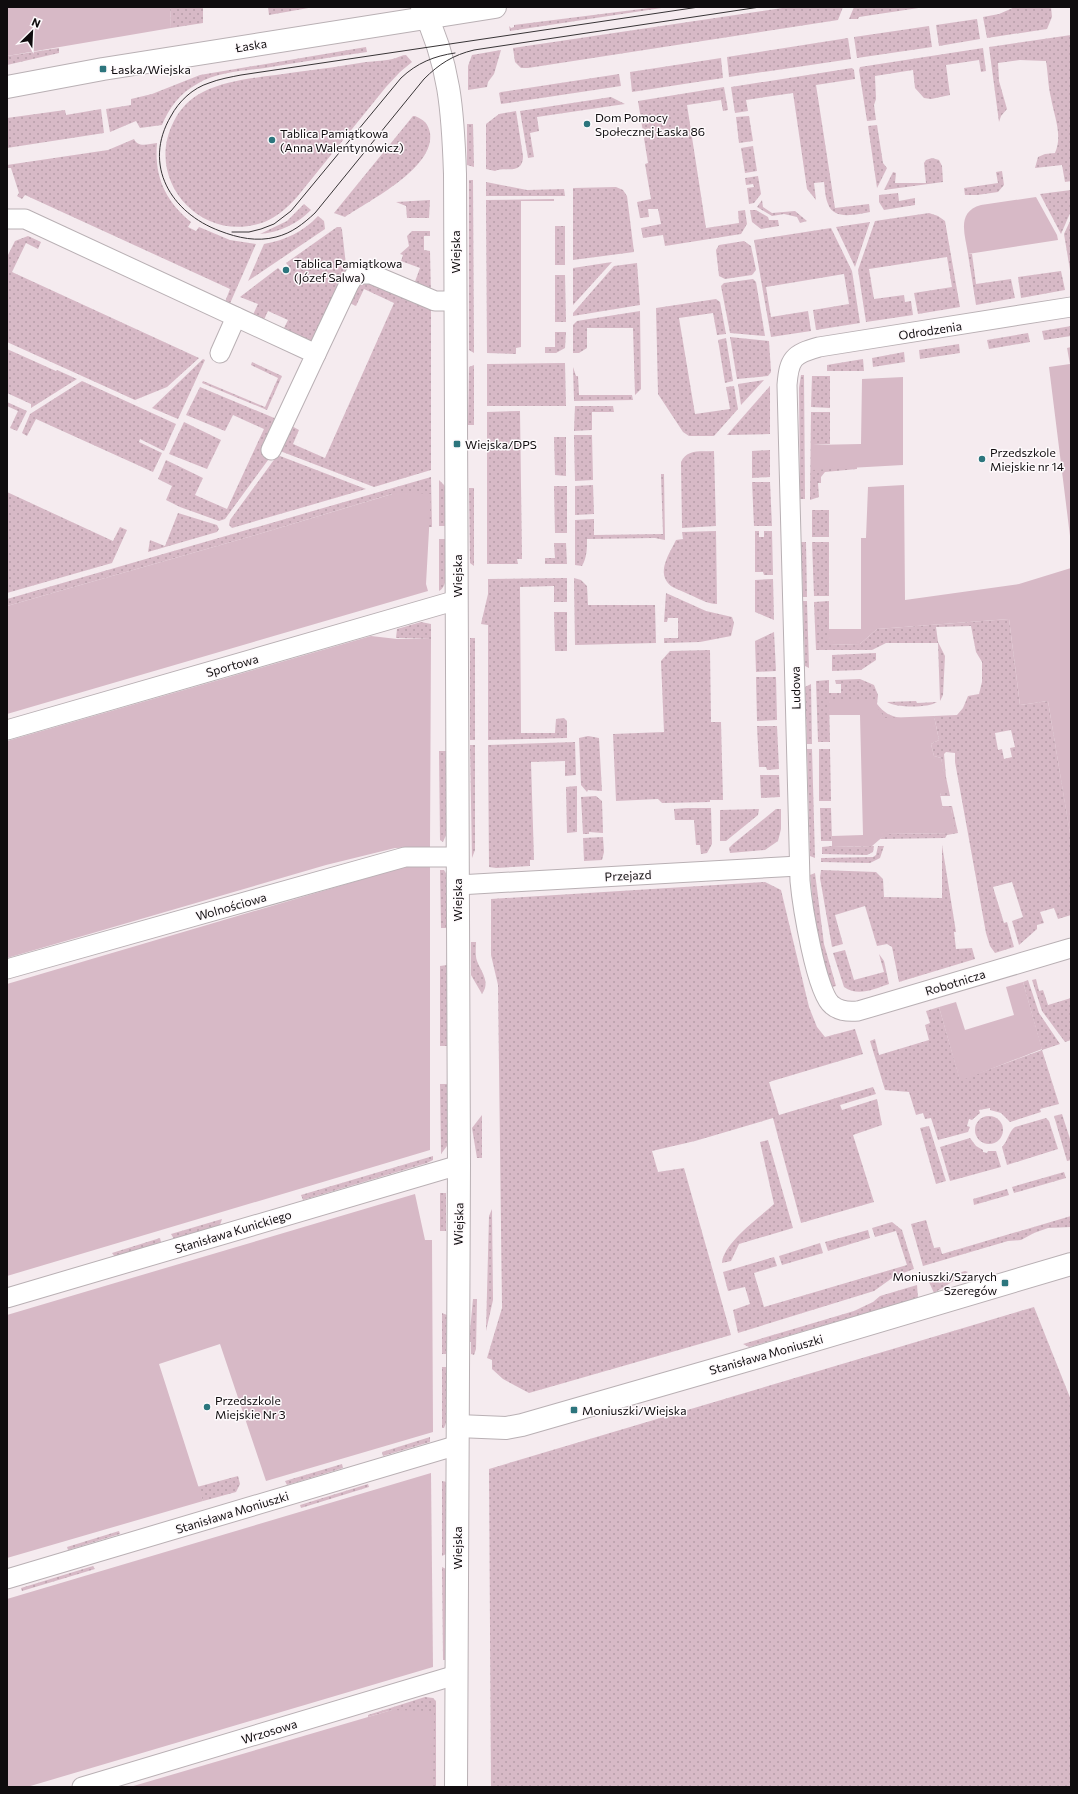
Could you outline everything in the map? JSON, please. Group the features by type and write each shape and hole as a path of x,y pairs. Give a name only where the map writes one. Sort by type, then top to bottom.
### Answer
{"street":[{"name":"Łaska","path":"7,86 425,12 495,7"},
{"name":"Wiejska","path":"425,12 438,46 448,80 452,111 455,174 459,1164 456,1787"},
{"path":"7,219 25,219 316,354"},
{"path":"271,450 354,276 358,274 370,274 435,301 455,301"},
{"name":"Odrodzenia","path":"792,360 804,352 819,347 1071,308"},
{"path":"220,353 236,317"},
{"name":"Ludowa","path":"792,360 788,368 787,385 801,896 822,991 829,1002 838,1009"},
{"name":"Sportowa","path":"7,730 457,600"},
{"name":"Wolnościowa","path":"7,969 405,857 457,857"},
{"name":"Przejazd","path":"458,885 799,866"},
{"name":"Robotnicza","path":"838,1009 848,1012 858,1011 1071,948"},
{"name":"Stanisława Kunickiego","path":"7,1298 459,1164"},
{"name":"Stanisława Moniuszki","path":"7,1579 458,1435 522,1425 1071,1264"},
{"name":"Wrzosowa","path":"82,1787 456,1675"}],"shaded area":[{"path":"7,7 170,7 171,28 7,56"},
{"path":"170,7 203,7 203,23 171,28"},
{"path":"268,7 314,7 269,15"},
{"path":"657,7 668,7 510,31 509,26 511,28 514,27 514,25"},
{"path":"789,7 843,7 838,20 528,68 521,68 515,62 513,48"},
{"path":"854,7 925,7 859,17 858,19 849,19"},
{"path":"1015,7 1051,7 1052,17 1047,29 987,38 983,17 999,14"},
{"path":"977,19 980,39 939,46 936,25"},
{"path":"929,26 932,47 857,58 854,37"},
{"path":"1071,35 1071,181 1065,182 1062,165 1035,168 1038,157 1045,154 1055,153 1058,139 1046,61 1020,60 998,63 999,81 1007,109 1001,116 999,122 989,47"},
{"path":"848,38 851,59 729,77 727,57"},
{"path":"366,47 367,52 221,74 205,80 180,96 168,113 162,125 140,128 136,121 110,132 106,109 131,105 131,99 152,94 200,75"},
{"path":"59,48 59,53 7,65 7,56"},
{"path":"983,48 986,71 981,72 979,60 946,65 950,95 931,99 924,98 915,88 913,70 875,76 876,99 874,105 876,120 867,121 859,70 860,67"},
{"path":"501,50 494,74 488,82 487,87 468,90 468,66 472,55"},
{"path":"406,55 412,62 386,87 297,197 284,210 274,217 258,224 236,227 215,223 197,214 182,200 172,183 166,164 167,142 174,121 179,112 198,94 214,87 237,81 389,60"},
{"path":"721,58 723,78 632,92 630,72"},
{"path":"852,68 854,70 855,79 816,85 835,208 869,204 870,212 853,215 840,215 835,213 828,204 824,182 814,183 816,200 807,189 793,93 746,100 748,111 735,113 731,87"},
{"path":"619,74 621,86 501,104 499,93 501,92"},
{"path":"724,87 728,110 723,111 721,100 687,105 706,228 739,223 738,211 745,210 747,224 741,234 665,246 663,235 643,238 641,228 661,224 658,209 648,209 649,217 640,218 637,202 651,199 645,164 648,163 638,101"},
{"path":"611,97 625,104 537,117 539,131 530,133 534,157 528,158 520,111"},
{"path":"101,109 104,133 7,148 7,118 65,110 66,115"},
{"path":"516,111 523,156 520,166 512,169 495,171 486,169 486,124 499,114"},
{"path":"413,116 418,117 425,122 430,133 429,146 422,158 399,182 345,217 334,213"},
{"path":"749,116 753,141 739,143 736,117"},
{"path":"467,124 473,124 474,167 467,165"},
{"path":"877,125 883,163 887,168 877,188 868,126"},
{"path":"134,139 138,144 147,145 157,143 157,166 163,187 174,205 191,222 188,227 196,231 199,227 230,240 256,244 228,308 223,307 230,289 25,195 22,199 17,196 19,193 11,168 7,168 7,165 108,150"},
{"path":"753,146 757,171 745,173 741,148"},
{"path":"932,158 939,160 942,166 943,182 884,190 893,172 896,173 895,183 926,183 924,163 926,160"},
{"path":"1002,171 1004,185 998,192 965,195 964,188 998,183 996,172"},
{"path":"758,176 761,194 754,203 749,204 747,188 754,187 753,184 746,185 745,178"},
{"path":"469,180 473,180 474,353 469,350"},
{"path":"486,182 527,190 564,189 565,196 486,196"},
{"path":"616,187 623,190 627,196 634,252 573,260 573,188"},
{"path":"1071,190 1071,211 1061,234 1040,194"},
{"path":"898,193 899,201 915,198 915,205 884,210 879,202 879,195"},
{"path":"1036,197 1057,235 1058,240 968,254 964,225 965,218 973,208 981,205"},
{"path":"554,199 554,201 521,201 521,347 516,348 516,354 487,353 486,200"},
{"path":"430,200 429,218 407,218 406,206 396,202"},
{"path":"762,200 763,207 772,213 795,211 807,221 800,223 797,217 784,214 772,216 757,207"},
{"path":"304,204 311,210 306,215 281,229 260,234 287,221"},
{"path":"750,210 756,210 768,217 769,220 778,220 779,226 761,229 752,222"},
{"path":"929,213 938,216 945,221 960,307 918,314 914,293 952,287 947,257 869,269 874,299 904,295 905,302 911,301 913,315 866,322 858,270 875,221"},
{"path":"318,216 324,221 325,229 248,281 264,244 287,238 306,227"},
{"path":"1071,219 1071,276 1064,234"},
{"path":"870,222 855,267 836,227"},
{"path":"555,226 565,226 565,265 555,265"},
{"path":"337,227 341,227 342,230 347,274 316,343 281,334 288,320 268,311 262,324 251,319 258,304 240,297 278,268 285,275 290,268 286,263"},
{"path":"831,228 852,271 860,323 816,330 813,310 849,304 844,274 766,287 771,317 808,311 811,331 771,337 754,240"},
{"path":"412,231 430,231 430,236 424,236 424,250 430,251 431,295 413,287 420,268 401,261 403,255 400,254 409,246 407,236"},
{"path":"28,236 41,242 38,249 26,243 12,272 199,358 167,387 135,400 7,342 7,257 15,241"},
{"path":"744,241 751,246 756,270 752,275 725,279 719,276 716,250 719,245"},
{"path":"968,254 972,254 976,284 1011,279 1015,298 976,305"},
{"path":"612,262 573,305 573,268"},
{"path":"637,263 640,305 573,316 573,313 614,266"},
{"path":"1061,271 1065,290 1021,298 1018,277"},
{"path":"555,275 565,275 566,322 555,322"},
{"path":"360,279 431,306 431,470 374,487 280,451 288,424 299,430 293,444 325,458 394,303 364,289 356,306 345,301"},
{"path":"753,279 756,282 765,336 730,333 721,286 724,283"},
{"path":"716,299 720,302 726,334 717,335 713,313 679,318 695,414 730,409 726,387 734,386 738,409 714,436 689,436 683,432 658,394 656,308"},
{"path":"640,311 641,389 635,395 633,328 587,328 587,348 579,353 573,353 573,325 577,321"},
{"path":"1071,326 1071,336 1044,340 1042,331"},
{"path":"555,332 566,332 565,348 556,353 545,353 545,347 555,347"},
{"path":"1028,333 1030,342 989,349 987,340"},
{"path":"730,337 769,341 771,372 768,376 737,379"},
{"path":"726,338 733,381 725,383 718,340"},
{"path":"959,344 960,353 920,359 919,350"},
{"path":"1071,347 1071,544 1049,367 1070,364 1067,348"},
{"path":"7,349 77,379 31,408 31,404 7,393"},
{"path":"904,352 905,362 873,367 872,358"},
{"path":"203,359 205,360 178,419 152,408"},
{"path":"863,359 864,371 827,371 827,365"},
{"path":"252,362 282,376 267,410 202,383 203,381 265,407 278,378 251,365"},
{"path":"565,363 566,406 487,406 487,364"},
{"path":"474,365 474,425 468,425 469,367"},
{"path":"573,367 576,376 578,376 579,395 632,395 633,400 574,401"},
{"path":"801,375 804,375 805,499 800,499 799,388"},
{"path":"812,376 830,376 830,408 811,407"},
{"path":"903,377 903,465 813,470 813,445 861,444 862,379"},
{"path":"764,380 741,405 738,384"},
{"path":"82,381 176,424 164,451 140,439 139,442 162,453 153,472 36,419 27,436 22,433 30,414"},
{"path":"770,386 770,434 727,435"},
{"path":"200,387 279,420 271,456 225,519 219,521 180,507 166,500 172,486 158,479 166,460 203,478 195,495 227,509 264,429 233,415 225,431 186,415"},
{"path":"7,402 27,411 17,431 10,428 18,411 7,406"},
{"path":"575,406 613,406 614,412 592,412 592,430 574,431"},
{"path":"520,411 522,559 517,559 518,564 487,564 487,412"},
{"path":"811,412 830,412 830,444 813,445 813,469 857,466 857,469 825,472 821,477 821,483 818,483 819,497 810,500"},
{"path":"184,422 221,440 207,469 169,454"},
{"path":"574,435 592,435 593,480 575,481"},
{"path":"554,437 566,437 566,476 555,475"},
{"path":"770,450 770,477 752,478 752,451"},
{"path":"700,451 714,451 716,526 682,528 681,462 691,453"},
{"path":"280,456 366,489 232,528 229,525 230,520 276,457"},
{"path":"661,474 664,474 665,540 655,538 587,539 584,563 582,566 575,565 575,520 594,519 594,535 663,534"},
{"path":"431,477 432,527 429,527 392,494 252,536 7,606 7,599"},
{"path":"439,480 445,486 446,526 439,526"},
{"path":"752,482 770,482 772,526 754,526"},
{"path":"593,485 594,514 575,515 575,486"},
{"path":"904,485 905,600 1019,584 1071,568 1071,840 1048,701 1020,705 1009,619 877,629 860,644 829,645 829,629 861,629 861,538 866,538 868,487"},
{"path":"554,486 567,486 567,533 555,533"},
{"path":"469,488 474,488 474,566 470,563"},
{"path":"7,492 113,541 120,527 127,530 112,563 7,593"},
{"path":"399,492 431,494 426,584 428,591 7,714 7,606 252,536"},
{"path":"812,510 829,510 829,537 812,537"},
{"path":"178,513 217,525 219,529 217,532 148,552 150,540 165,546"},
{"path":"716,531 717,604 702,600 671,586 666,581 664,575 665,563 676,540 683,539 682,532"},
{"path":"755,531 759,531 759,537 764,537 764,531 772,531 773,575 764,575 763,572 755,572"},
{"path":"439,539 446,539 447,568 445,583 443,588 439,591"},
{"path":"801,542 806,542 807,597 803,597"},
{"path":"812,542 829,542 829,596 814,596"},
{"path":"554,543 566,543 567,564 545,564 545,558 555,558"},
{"path":"567,578 567,602 554,602 554,586 520,587 521,733 555,733 556,719 564,718 567,721 567,738 488,740 488,625 481,624 488,594 488,579"},
{"path":"574,578 581,580 587,586 588,605 655,605 656,643 575,645"},
{"path":"773,579 774,620 755,612 755,580"},
{"path":"666,593 706,611 732,617 734,623 731,636 700,642 664,643 664,638 678,638 678,618 668,618 667,622 664,622"},
{"path":"803,601 807,601 809,668 805,666"},
{"path":"829,601 829,645 860,644 877,629 1009,619 1020,705 1048,701 1071,839 1071,915 1058,919 1054,908 1040,912 1044,923 1037,925 1037,929 1019,945 1012,921 1023,917 1012,882 993,887 1004,923 1007,922 1014,947 995,953 990,946 986,933 955,762 955,753 946,752 944,754 946,777 950,796 940,796 944,774 941,758 934,756 931,744 939,740 934,716 957,715 963,708 968,696 979,694 982,682 982,662 976,652 971,626 936,627 938,642 945,656 943,695 940,701 938,643 886,643 872,650 816,650 814,602","holes":["1011,730 1015,747 1010,748 1012,757 1004,759 1002,749 998,750 995,733"]},
{"path":"554,612 567,612 567,651 555,651"},
{"path":"421,622 431,624 431,639 396,638 397,629"},
{"path":"774,632 776,671 756,672 755,641"},
{"path":"371,636 397,639 431,639 430,847 395,848 326,865 7,958 7,741"},
{"path":"470,638 475,638 475,740 470,740"},
{"path":"710,650 711,722 721,722 723,800 710,800 710,802 662,803 658,799 616,801 613,734 664,732 661,661 670,651"},
{"path":"876,653 876,660 861,670 832,671 832,655"},
{"path":"756,677 776,677 777,720 757,721"},
{"path":"860,679 874,685 878,695 877,704 882,710 890,715 901,718 884,718 829,700 830,742 818,742 816,681 829,680 829,693 841,693 841,684 836,684 835,680"},
{"path":"811,684 812,744 807,744 805,687"},
{"path":"829,700 872,700 885,718 934,716 939,740 931,744 934,756 941,758 948,790 940,794 943,809 951,809 956,833 886,834 872,846 832,847 832,836 863,835 860,715 829,715"},
{"path":"916,701 917,703 937,702 920,706 905,706 887,702"},
{"path":"757,726 777,726 779,769 767,770 766,767 759,767"},
{"path":"588,736 599,738 602,791 588,790 587,792 581,785 579,738"},
{"path":"575,742 576,775 565,776 565,761 531,762 534,860 530,860 530,866 489,867 488,745"},
{"path":"470,745 475,745 475,850 472,858"},
{"path":"807,749 812,749 815,858 810,856"},
{"path":"819,749 830,749 831,801 819,801"},
{"path":"439,751 448,751 447,833 443,842 440,840"},
{"path":"760,775 779,775 780,797 761,798"},
{"path":"577,786 577,832 567,833 566,787"},
{"path":"596,796 602,801 603,833 589,832 589,834 583,834 581,797"},
{"path":"942,806 952,806 958,833 947,835 945,838 880,839 885,834 955,833 951,809 943,809"},
{"path":"711,808 712,844 707,853 701,854 700,845 696,845 694,820 675,820 674,809"},
{"path":"820,808 831,808 832,841 821,841"},
{"path":"759,809 758,815 726,841 720,841 720,810"},
{"path":"776,809 781,809 781,829 778,841 765,850 730,853 729,848 733,844"},
{"path":"603,837 604,852 602,860 584,861 583,838"},
{"path":"942,845 956,932 954,932 956,949 972,948 975,959 899,982 892,947 887,944 877,946 865,906 835,915 843,944 832,947 820,878 821,870 876,872 883,879 884,897 942,898"},
{"path":"874,846 873,852 867,855 822,854 822,847"},
{"path":"878,846 884,846 880,858 870,863 821,862 821,858 873,857 876,855"},
{"path":"430,866 430,1150 7,1276 7,984 404,867"},
{"path":"440,870 444,870 447,875 447,928 441,928"},
{"path":"815,873 824,944 836,986 832,987 823,960 817,932 810,875"},
{"path":"765,882 781,890 809,1007 817,1027 825,1037 855,1029 863,1054 769,1082 779,1115 873,1087 876,1094 840,1105 842,1110 877,1099 882,1125 853,1135 874,1202 801,1223 773,1118 695,1141 652,1151 658,1172 684,1168 731,1335 529,1393 503,1379 492,1369 492,1360 487,1358 502,1308 498,985 491,955 491,899"},
{"path":"471,942 476,942 476,959 486,985 482,994 471,975"},
{"path":"845,950 854,980 884,972 879,954 884,961 889,984 872,990 860,992 849,990 844,987 833,953"},
{"path":"447,965 447,1046 440,1046 440,966"},
{"path":"1036,979 1039,991 1043,990 1048,1005 1071,998 1071,1040 1065,1042 1042,1011 1032,980"},
{"path":"1028,980 1039,1013 1060,1044 1042,1050 1023,982"},
{"path":"1023,982 1042,1049 960,1081 939,1007 956,1002 965,1030 1014,1015 1006,987"},
{"path":"939,1007 960,1080 1042,1050 1059,1104 1040,1109 1041,1112 1010,1122 1001,1113 990,1110 990,1108 979,1110 980,1113 972,1120 969,1119 967,1126 970,1127 968,1132 938,1140 931,1118 925,1119 923,1113 916,1115 909,1092 885,1090 870,1041 875,1039 879,1055 929,1040 925,1025 930,1023 926,1011"},
{"path":"440,1084 447,1084 447,1146 441,1154"},
{"path":"1062,1114 1071,1142 1071,1160 1067,1161 1054,1116"},
{"path":"482,1115 482,1158 477,1158 472,1128"},
{"path":"989,1116 999,1120 1003,1130 999,1140 989,1144 979,1140 975,1130 979,1120"},
{"path":"1046,1118 1049,1121 1058,1149 1007,1165 1002,1147 1013,1129 1015,1127"},
{"path":"929,1126 946,1181 936,1184 920,1128"},
{"path":"970,1138 976,1146 983,1150 983,1152 987,1153 988,1151 996,1151 1001,1167 950,1181 940,1147"},
{"path":"768,1140 793,1228 739,1244 731,1261 722,1263 724,1255 735,1239 774,1204 760,1142"},
{"path":"433,1156 433,1160 427,1163 303,1200 301,1195"},
{"path":"1064,1172 1066,1178 1014,1193 1012,1187"},
{"path":"1007,1189 1009,1195 974,1205 973,1199"},
{"path":"440,1193 446,1193 446,1231 440,1231"},
{"path":"415,1194 425,1240 432,1240 433,1432 266,1481 220,1344 159,1364 203,1501 7,1558 7,1315"},
{"path":"492,1209 493,1300 486,1331 489,1216"},
{"path":"1071,1216 1071,1227 1048,1228 1021,1240 1008,1241 923,1266 911,1224 926,1220 934,1248 940,1247 942,1254"},
{"path":"222,1219 220,1225 174,1239 171,1234"},
{"path":"892,1222 902,1230 914,1269 895,1276 874,1291 738,1333 733,1310 750,1304 745,1287 728,1291 723,1272 774,1257 777,1266 754,1273 764,1307 907,1265 896,1231 875,1237 872,1228"},
{"path":"868,1230 870,1238 828,1251 825,1242"},
{"path":"160,1238 161,1242 115,1257 112,1253"},
{"path":"820,1243 823,1253 782,1265 779,1256"},
{"path":"965,1271 968,1272 934,1293 929,1282"},
{"path":"917,1285 918,1298 749,1347 743,1344 854,1311 873,1302 880,1296"},
{"path":"473,1299 477,1299 476,1349 474,1355 471,1354 471,1342 469,1341"},
{"path":"1034,1307 1071,1400 1071,1787 491,1787 489,1469"},
{"path":"442,1313 447,1315 446,1354 442,1354"},
{"path":"442,1367 446,1367 446,1423 444,1428 442,1428"},
{"path":"430,1437 430,1442 383,1456 382,1452"},
{"path":"342,1464 343,1468 287,1485 285,1481"},
{"path":"431,1473 433,1667 27,1787 7,1787 7,1599"},
{"path":"238,1476 240,1484 236,1492 203,1501 197,1487"},
{"path":"442,1481 447,1482 448,1553 442,1556"},
{"path":"368,1484 369,1487 301,1508 300,1505"},
{"path":"119,1531 120,1534 68,1550 67,1547"},
{"path":"93,1566 95,1569 22,1591 21,1588"},
{"path":"442,1567 448,1570 447,1660 443,1660"},
{"path":"425,1697 433,1698 436,1701 436,1786 433,1786 392,1710 368,1717 368,1715"},
{"path":"392,1710 434,1711 433,1787 130,1787"}],"tram line":[{"path":"699,7 241,75 217,80 197,88 182,100 171,116 163,134 160,152 161,169 166,185 175,200 203,223 234,236 255,239 276,237 297,228 315,213 424,79 435,69 453,57 474,50 760,7"},
{"path":"232,232 249,232 261,229 274,224 291,211 401,78 413,68 426,61 455,53"}],"place":[{"name":"Łaska/Wiejska","path":"103,69"},
{"name":"Dom Pomocy Społecznej Łaska 86","path":"587,124"},
{"name":"Tablica Pamiątkowa (Anna Walentynowicz)","path":"272,140"},
{"name":"Tablica Pamiątkowa (Józef Salwa)","path":"286,270"},
{"name":"Wiejska/DPS","path":"457,444"},
{"name":"Przedszkole Miejskie nr 14","path":"982,459"},
{"name":"Moniuszki/Szarych Szeregów","path":"1005,1283"},
{"name":"Przedszkole Miejskie Nr 3","path":"207,1407"},
{"name":"Moniuszki/Wiejska","path":"574,1410"}]}
